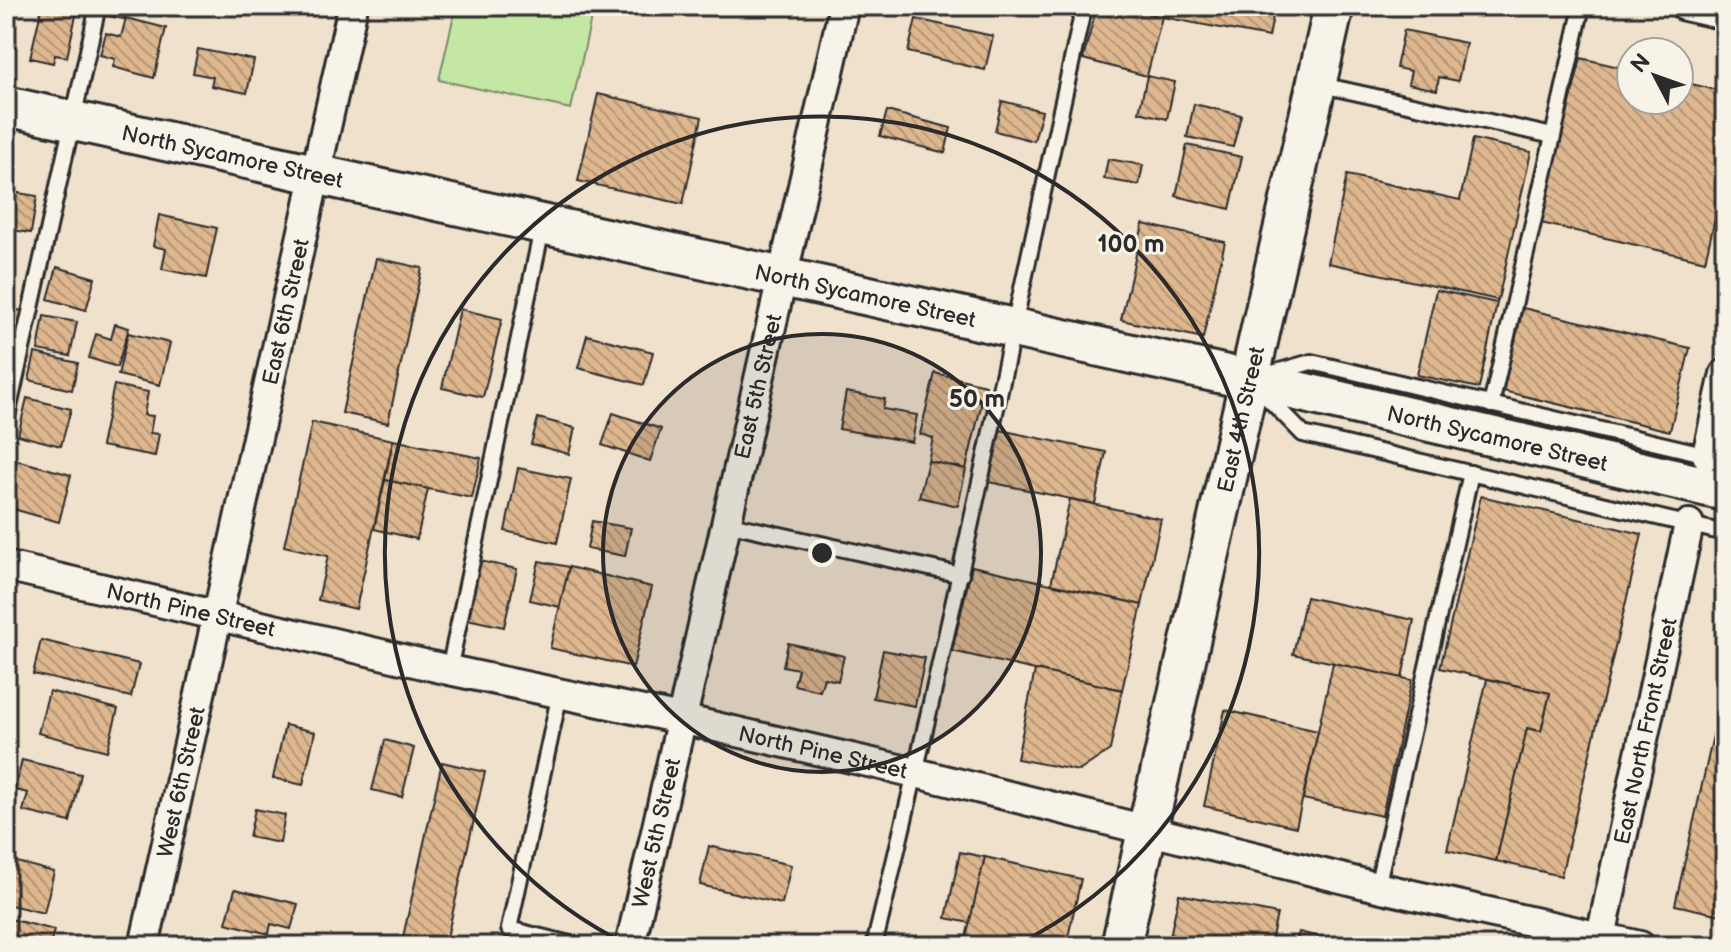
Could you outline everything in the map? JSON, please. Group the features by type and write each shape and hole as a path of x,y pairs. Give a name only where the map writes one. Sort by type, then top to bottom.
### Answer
{"main road":[{"name":"East 4th Street","path":"1121,946 1334,6"},
{"name":"North Sycamore Street","path":"6,106 1250,380 1725,491"}],"street":[{"name":"East 6th Street","path":"217,616 353,6"},
{"name":"East 5th Street","path":"681,719 844,6"},
{"path":"1685,6 1725,15"},
{"path":"1716,457 1725,374"},
{"name":"East North Front Street","path":"1600,941 1689,524"},
{"name":"North Pine Street","path":"6,566 449,670 916,773 1600,941 1640,946"},
{"name":"West 6th Street","path":"144,946 217,616"},
{"name":"West 5th Street","path":"630,946 681,719"}],"lane":[{"path":"6,421 98,6"},
{"path":"874,946 961,575 1012,327 1084,6"},
{"path":"1491,405 1582,6"},
{"path":"1316,84 1553,136"},
{"path":"449,670 543,224"},
{"path":"1716,457 1311,362 1250,380 1303,434 1725,533"},
{"path":"1377,887 1471,473"},
{"path":"726,523 961,575"},
{"path":"560,693 509,929 578,946"}],"green space":[{"path":"456,6 558,6 592,14 571,109 439,80"}],"building":[{"path":"42,6 78,6 67,57 55,55 53,63 30,58"},
{"path":"109,6 127,6 124,19 107,16"},
{"path":"1097,6 1120,6 1162,17 1147,76 1083,59"},
{"path":"1120,6 1165,6 1162,17"},
{"path":"1165,6 1275,6 1269,37 1162,17"},
{"path":"126,18 166,28 154,78 113,67 115,59 100,55 106,33 121,37"},
{"path":"916,19 993,36 985,70 908,52"},
{"path":"1404,30 1466,43 1458,81 1439,77 1437,90 1408,84 1411,71 1396,68"},
{"path":"198,49 254,60 247,93 211,86 213,77 193,73"},
{"path":"1581,58 1615,66 1615,116 1695,116 1695,85 1725,92 1725,177 1705,261 1541,223"},
{"path":"1147,76 1175,82 1167,119 1139,112"},
{"path":"598,94 702,117 683,204 578,181"},
{"path":"1002,101 1042,111 1034,141 995,131"},
{"path":"1194,104 1241,115 1233,147 1187,137"},
{"path":"887,111 951,128 945,153 880,136"},
{"path":"1473,139 1531,152 1498,300 1328,263 1347,175 1460,200"},
{"path":"1187,145 1242,157 1230,209 1176,196"},
{"path":"1108,159 1143,165 1139,185 1104,179"},
{"path":"6,191 37,196 31,233 6,229"},
{"path":"159,215 217,228 206,278 162,269 166,249 153,246"},
{"path":"1143,224 1225,242 1203,338 1121,320"},
{"path":"376,258 422,268 388,423 342,413"},
{"path":"57,267 95,278 86,310 48,299"},
{"path":"1436,290 1497,303 1479,388 1417,375"},
{"path":"6,308 23,311 14,354 6,352"},
{"path":"1523,308 1690,348 1670,431 1503,391"},
{"path":"460,309 502,319 483,397 442,388"},
{"path":"44,316 77,322 70,356 38,350"},
{"path":"115,324 129,328 117,367 89,358 96,334 111,339"},
{"path":"128,333 170,343 160,385 118,375"},
{"path":"587,335 653,352 644,385 578,368"},
{"path":"35,353 78,363 72,390 29,380"},
{"path":"6,361 12,362 6,388"},
{"path":"935,373 986,385 966,469 928,461 933,438 920,434"},
{"path":"114,385 148,392 144,415 153,416 150,433 159,434 155,456 101,446"},
{"path":"846,392 885,399 883,409 917,415 912,442 839,429"},
{"path":"27,398 71,409 61,446 18,435"},
{"path":"613,413 661,429 650,461 602,445"},
{"path":"538,418 575,428 569,454 531,444"},
{"path":"312,422 393,440 356,609 318,600 328,556 284,546"},
{"path":"1000,430 1106,452 1095,504 989,482"},
{"path":"393,440 481,458 472,498 385,480"},
{"path":"16,460 71,475 59,522 6,507"},
{"path":"928,461 966,469 958,506 919,497"},
{"path":"518,468 571,479 557,543 505,531"},
{"path":"385,480 428,489 417,539 374,529"},
{"path":"1481,496 1642,534 1561,876 1496,861 1527,728 1541,731 1550,693 1440,668"},
{"path":"1070,499 1161,519 1142,605 1051,584"},
{"path":"592,521 631,528 625,556 587,549"},
{"path":"480,561 517,569 504,627 467,619"},
{"path":"539,561 569,567 560,607 530,600"},
{"path":"972,566 1142,605 1122,690 952,651"},
{"path":"569,567 652,587 633,667 550,648"},
{"path":"1306,597 1414,620 1402,678 1293,654"},
{"path":"41,640 139,664 131,697 33,674"},
{"path":"788,643 844,656 838,681 824,678 820,691 794,685 798,669 783,666"},
{"path":"883,650 925,658 915,706 873,698"},
{"path":"1333,663 1412,680 1382,816 1303,799"},
{"path":"1035,670 1122,690 1110,750 1079,771 1017,759"},
{"path":"1487,679 1550,693 1541,731 1527,728 1496,861 1447,850"},
{"path":"49,691 118,709 107,751 38,733"},
{"path":"1721,700 1725,701 1725,916 1675,905"},
{"path":"1225,710 1318,731 1296,827 1204,806"},
{"path":"285,725 315,732 303,785 273,778"},
{"path":"385,740 414,748 402,797 372,790"},
{"path":"22,760 81,774 70,822 23,811 28,793 15,790"},
{"path":"442,762 485,772 445,946 401,946"},
{"path":"255,809 285,815 280,843 249,837"},
{"path":"709,846 791,865 782,904 700,885"},
{"path":"960,852 985,857 970,923 946,918"},
{"path":"985,857 1081,879 1066,946 964,946"},
{"path":"6,859 54,872 44,913 6,904"},
{"path":"235,889 298,904 291,929 271,924 269,934 226,923"},
{"path":"1179,894 1277,914 1270,946 1168,946"},
{"path":"6,918 54,930 50,946 6,946"},
{"path":"1299,932 1356,946 1295,946"}]}
